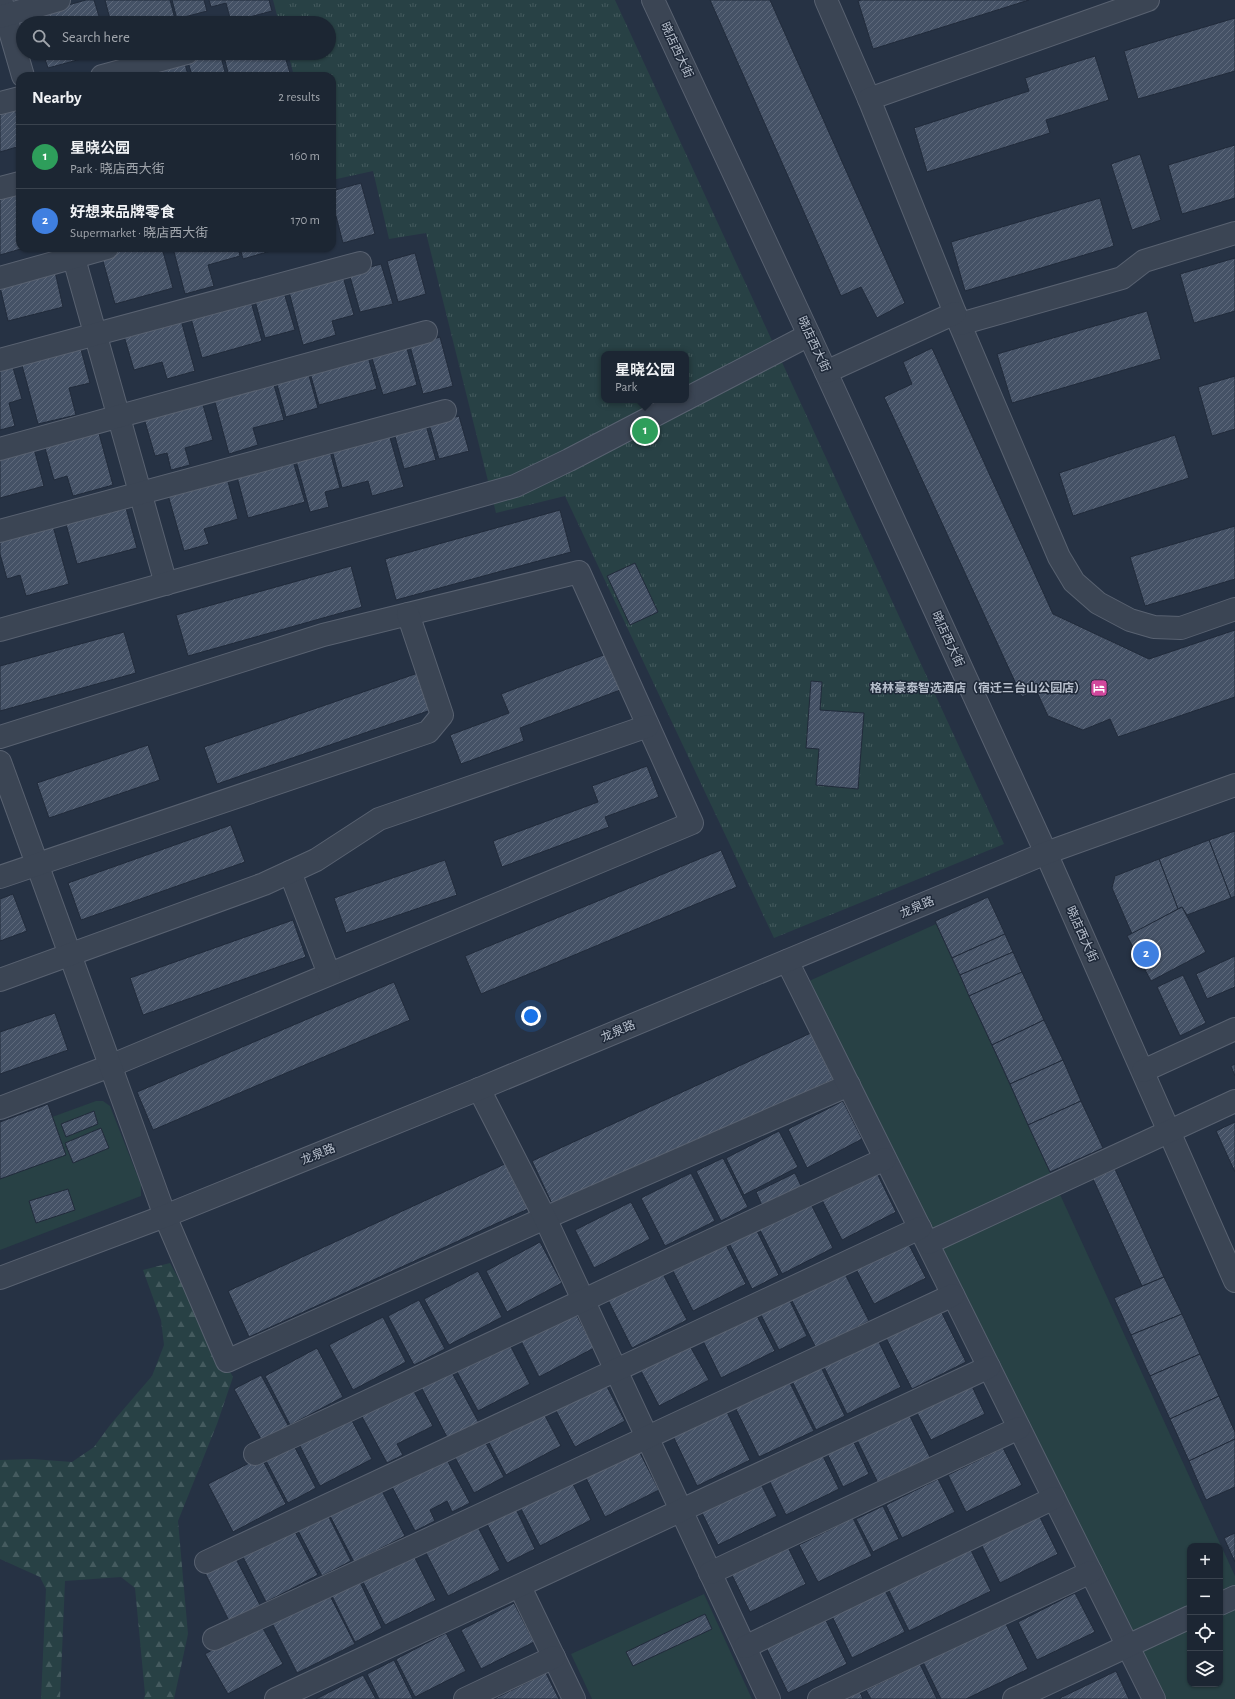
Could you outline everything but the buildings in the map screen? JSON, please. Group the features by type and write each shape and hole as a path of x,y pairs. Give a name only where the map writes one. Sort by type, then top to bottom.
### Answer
{"street":[{"path":"16,54 2,11 59,0"},
{"name":"晓店西大街","path":"653,0 809,334 1046,853 1235,1281"},
{"path":"826,0 869,99 957,319 1056,550 1074,582 1098,603 1130,620 1154,627 1181,628 1235,608"},
{"path":"869,99 1148,0"},
{"path":"18,60 22,72"},
{"path":"117,72 161,60"},
{"path":"0,103 16,99"},
{"path":"0,188 16,184"},
{"path":"826,372 957,319 1122,278 1144,261 1235,233"},
{"path":"0,278 72,253 166,584"},
{"path":"0,360 360,263"},
{"path":"0,449 426,332"},
{"path":"689,398 809,334"},
{"path":"0,630 515,486 570,460 679,403"},
{"path":"0,531 445,412"},
{"path":"0,737 323,635 579,572 692,823 110,1066 0,1108"},
{"path":"0,877 428,732 442,715 408,614"},
{"path":"0,980 264,884 316,860 379,819 648,726"},
{"path":"0,762 165,1216 227,1361 545,1218 849,1085"},
{"name":"龙泉路","path":"0,1278 165,1216 479,1089 1046,853 1235,785"},
{"path":"290,872 329,974"},
{"path":"787,961 1154,1699"},
{"path":"1143,1071 1235,1029"},
{"path":"479,1089 545,1218 768,1699"},
{"path":"206,1562 616,1370 924,1236 1170,1132 1235,1101"},
{"path":"256,1454 886,1159"},
{"path":"214,1639 954,1296"},
{"path":"276,1699 682,1512 989,1368"},
{"path":"710,1573 1019,1428"},
{"path":"744,1647 1054,1498"},
{"path":"819,1699 1091,1572"},
{"path":"520,1586 574,1699"},
{"path":"1223,1603 1235,1597"},
{"path":"1014,1699 1187,1618"},
{"path":"465,1699 554,1657"}],"green space":[{"path":"273,0 615,0 1004,844 774,938 565,496 496,513 426,233 389,239 373,171 336,179 336,72 293,72 290,60 336,60 336,16 277,16"},
{"path":"936,924 1220,1543 1187,1543 1187,1687 1223,1687 1223,1550 1235,1576 1235,1699 1163,1699 809,981"},
{"path":"96,1101 103,1101 110,1106 141,1185 141,1196 0,1250 0,1136"},
{"path":"170,1263 233,1377 217,1424 178,1521 188,1634 174,1699 144,1699 145,1694 135,1588 121,1577 65,1581 60,1699 41,1699 46,1589 40,1577 0,1559 0,1460 33,1459 72,1462 94,1447 110,1425 152,1376 164,1345 161,1320 143,1270"},
{"path":"704,1594 752,1699 592,1699 571,1654"}],"place":[{"name":"星晓公园","path":"645,431"},
{"name":"格林豪泰智选酒店（宿迁三台山公园店）","path":"1099,688"},
{"name":"好想来品牌零食","path":"1146,954"}]}
